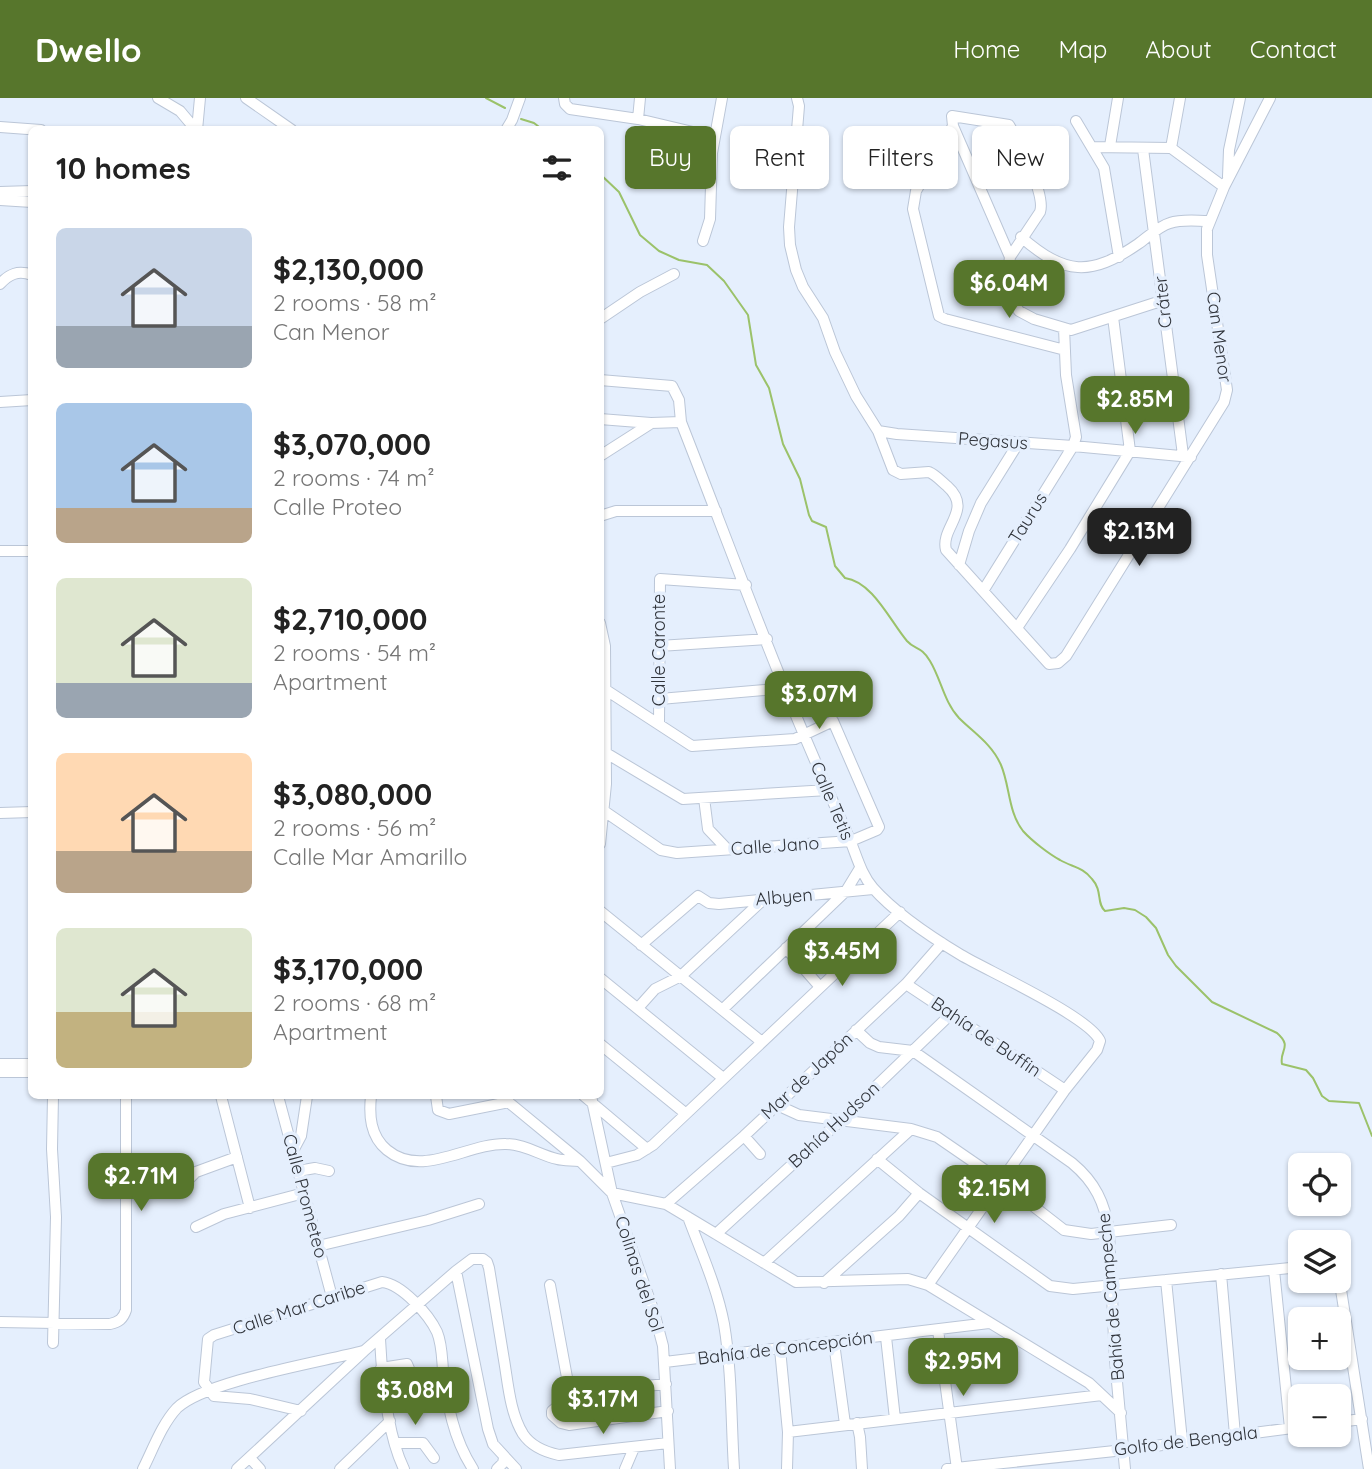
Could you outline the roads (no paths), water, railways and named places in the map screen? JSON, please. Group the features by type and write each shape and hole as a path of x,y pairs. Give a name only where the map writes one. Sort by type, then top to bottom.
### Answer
{"street":[{"path":"158,98 180,111 193,126"},
{"path":"197,126 200,98"},
{"path":"246,98 276,126"},
{"path":"508,126 520,98"},
{"path":"564,98 570,109 668,126"},
{"path":"638,119 640,98"},
{"path":"716,127 722,98"},
{"path":"797,98 799,106 789,227 792,254 803,287 823,318 842,367 878,431 897,473 929,472 954,492 958,509 945,546 1017,628 1070,550 1130,451 1113,317"},
{"path":"1110,146 1118,98"},
{"path":"1171,148 1180,98"},
{"path":"1092,146 1171,148 1226,184 1240,98"},
{"name":"Can Menor","path":"1017,628 1044,662 1053,664 1062,661 1227,395 1207,256 1208,221 1270,98"},
{"path":"953,126 952,116 1005,124 1012,129 1042,201 1040,212 1010,257 1006,275 1008,296 1024,314 1046,324 1071,330 1161,301"},
{"path":"1076,121 1104,169 1119,257"},
{"path":"0,127 28,129"},
{"path":"958,137 1010,257"},
{"name":"Cráter","path":"1143,149 1159,264 1161,301 1187,456"},
{"path":"704,242 710,219 711,189"},
{"path":"917,189 913,209 939,316 1065,349"},
{"path":"0,192 28,191"},
{"path":"0,200 28,202"},
{"path":"1021,237 1058,264 1079,268 1103,264 1119,257 1169,223 1208,221"},
{"path":"0,284 9,275 20,272 28,274"},
{"path":"604,316 640,292 674,274"},
{"path":"1064,328 1070,407 1076,428 1073,446"},
{"name":"Calle Tetis","path":"604,380 672,386 679,400 681,422 804,736 851,841 860,868 873,889 943,943 992,973 1058,1007 1095,1032 1100,1041 1097,1050 1065,1090"},
{"path":"0,402 28,400"},
{"path":"604,419 681,422"},
{"path":"604,453 651,423"},
{"name":"Pegasus","path":"878,431 1187,456"},
{"path":"959,565 981,503 1019,442"},
{"name":"Taurus","path":"983,591 1073,446"},
{"path":"604,515 616,511 716,511"},
{"path":"0,551 28,551"},
{"name":"Calle Caronte","path":"659,724 660,579 746,585"},
{"path":"604,635 604,774"},
{"path":"659,646 767,639"},
{"path":"660,699 786,688"},
{"path":"606,690 692,746 795,739 804,736"},
{"name":"Calle Jano","path":"604,811 661,850 669,852 851,841 879,829 833,721 804,736"},
{"path":"606,753 677,797 688,799 828,790"},
{"path":"704,798 708,829 727,849"},
{"path":"0,813 28,812"},
{"path":"723,1009 846,891 860,868"},
{"name":"Albyen","path":"641,945 698,896 713,904 873,889"},
{"path":"638,1008 655,989 681,976 766,898"},
{"path":"606,1163 625,1159 647,1149 900,912"},
{"path":"604,914 762,1042"},
{"name":"Mar de Japón","path":"666,1204 744,1136 906,984 943,943"},
{"path":"786,948 820,987"},
{"path":"604,981 723,1078"},
{"name":"Bahía de Buffin","path":"906,984 1065,1090"},
{"name":"Bahía Hudson","path":"716,1234 841,1120 951,1013"},
{"path":"856,1030 878,1047 913,1051"},
{"path":"604,1047 685,1113"},
{"name":"Bahía de Campeche","path":"913,1051 1072,1163 1091,1181 1103,1202 1109,1232 1125,1469"},
{"path":"0,1064 28,1064"},
{"path":"0,1072 28,1072"},
{"path":"928,1284 1065,1090"},
{"path":"53,1099 52,1149 56,1217 54,1343"},
{"path":"0,1322 110,1324 121,1320 126,1310 126,1099"},
{"path":"222,1099 250,1208"},
{"name":"Calle Prometeo","path":"279,1099 332,1297"},
{"path":"293,1152 300,1136 306,1099"},
{"path":"371,1099 373,1133 381,1145 403,1159 438,1159 507,1143 557,1159 579,1161"},
{"path":"436,1099 438,1110 449,1114 505,1099 579,1161 612,1193 666,1204 796,1282 908,1279 928,1284 1088,1383 1121,1413"},
{"path":"592,1099 647,1149"},
{"name":"Colinas del Sol","path":"592,1099 612,1193 654,1312 665,1362 670,1469"},
{"path":"777,1105 799,1115 911,1129 946,1142 1064,1230 1091,1234 1171,1225"},
{"path":"764,1263 911,1129"},
{"path":"744,1136 760,1154"},
{"path":"190,1178 196,1172 237,1157"},
{"path":"877,1159 919,1193 1050,1286 1073,1289 1288,1268"},
{"path":"298,1171 315,1168 328,1171"},
{"path":"196,1227 216,1217 304,1193"},
{"path":"824,1283 900,1216 919,1193"},
{"path":"318,1246 428,1220 479,1204"},
{"path":"688,1216 717,1296 728,1355 734,1469"},
{"path":"237,1469 415,1305 472,1259 483,1259 489,1268 517,1421 533,1445 547,1453 559,1455 668,1443"},
{"path":"1273,1270 1289,1384"},
{"path":"456,1271 482,1409 493,1444 516,1469"},
{"path":"1221,1274 1236,1435"},
{"path":"1166,1280 1182,1441"},
{"name":"Calle Mar Caribe","path":"208,1391 204,1382 208,1339 214,1335 382,1282 398,1287 427,1317 438,1336 454,1432 473,1469"},
{"path":"550,1285 568,1383 575,1393"},
{"path":"1342,1293 1369,1469"},
{"name":"Bahía de Concepción","path":"665,1362 989,1323"},
{"path":"938,1330 949,1412 953,1469"},
{"path":"886,1337 895,1419"},
{"path":"380,1339 381,1367 390,1421 404,1469"},
{"path":"834,1343 845,1424"},
{"path":"780,1349 788,1432 787,1469"},
{"path":"143,1469 173,1413 191,1398 259,1376 364,1351"},
{"path":"381,1367 407,1364 413,1378 419,1383 444,1380"},
{"path":"666,1384 575,1393 552,1411 551,1415 569,1424 668,1411"},
{"path":"208,1391 214,1396 250,1398 301,1411"},
{"path":"788,1432 1102,1395"},
{"path":"1351,1420 1362,1419"},
{"path":"340,1469 390,1421"},
{"path":"857,1423 862,1469"},
{"name":"Golfo de Bengala","path":"953,1469 1288,1428"},
{"path":"395,1443 423,1443 434,1458"},
{"path":"625,1469 634,1448"},
{"path":"250,1458 260,1469"},
{"path":"497,1469 504,1458"}],"waterway":[{"path":"486,98 505,108"},
{"path":"521,119 538,126"},
{"path":"604,178 619,192 640,235 659,251 679,260 707,265 724,281 748,315 756,365 769,388 783,444 800,479 812,521 826,527 835,566 845,578 855,581 872,594 907,641 927,656 954,712 988,745 997,758 1004,773 1014,816 1023,831 1051,854 1089,875 1095,883 1105,911 1124,908 1135,910 1146,917 1156,928 1176,966 1212,1002 1277,1033 1285,1045 1282,1064 1306,1070 1322,1096 1329,1101 1359,1103 1372,1136"}]}
